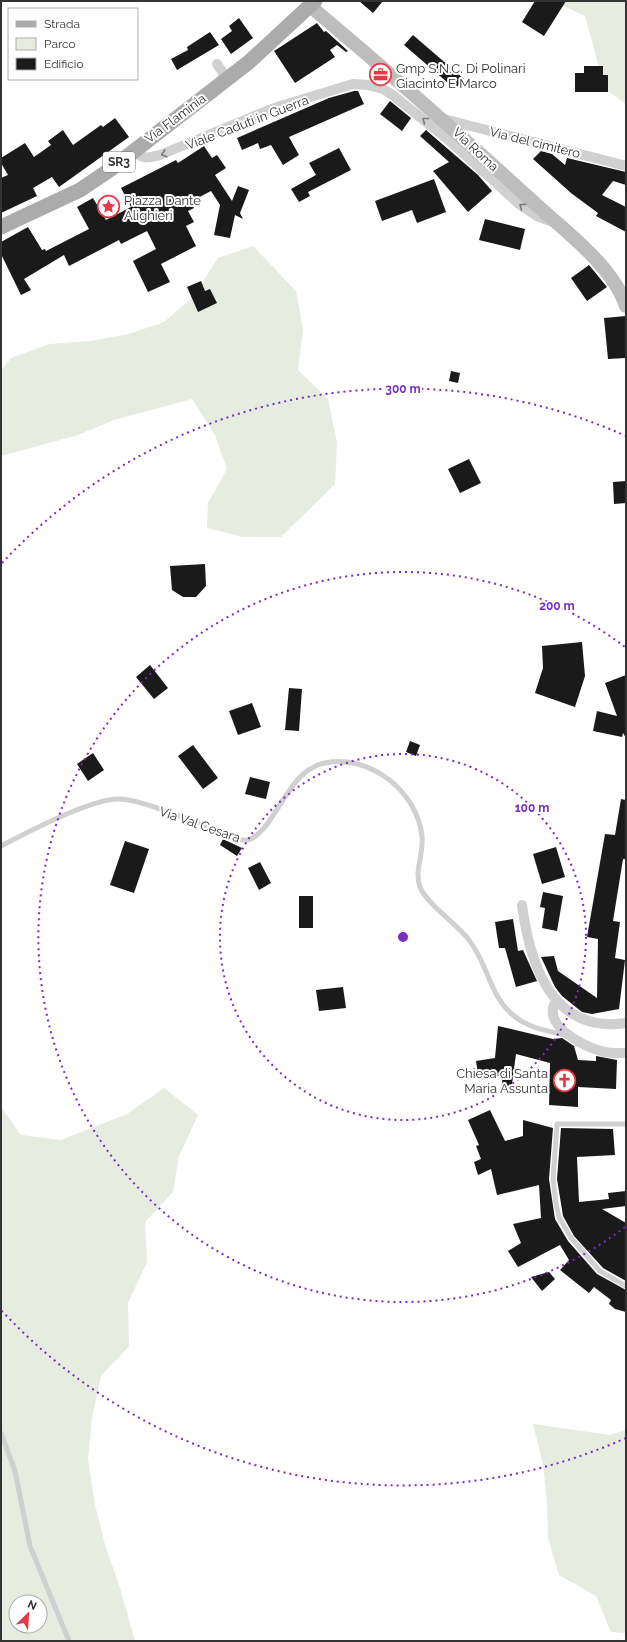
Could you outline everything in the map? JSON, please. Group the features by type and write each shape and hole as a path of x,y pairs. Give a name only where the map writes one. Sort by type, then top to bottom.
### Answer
{"main road":[{"name":"Via Flaminia","path":"1,227 80,190 111,169 133,150 264,48 312,3"},
{"name":"Via Roma","path":"312,3 444,119 557,223 606,271 620,292 626,306"}],"street":[{"path":"218,64 226,79"},
{"name":"Viale Caduti in Guerra","path":"133,150 138,155 145,158 160,155 274,108 353,84 368,85 387,92 427,122 522,207 537,216 557,223"},
{"name":"Via del cimitero","path":"444,119 626,166"},
{"path":"522,905 526,933 537,971 544,984 557,1000 574,1015 586,1020 606,1025 626,1023"},
{"path":"557,1000 552,1008 553,1017 556,1024 571,1036 600,1051 608,1053 626,1053"}],"lane":[{"name":"Via Val Cesara","path":"1,846 93,804 120,799 136,802 198,823 235,839 248,840 261,831 295,782 307,770 323,763 347,762 360,764 384,776 394,783 414,807 420,821 422,838 419,870 420,887 429,900 469,939 486,968 495,994 507,1010 528,1026 571,1036"},
{"path":"626,1124 557,1124 553,1179 557,1210 571,1238 600,1271 626,1286"},
{"path":"1,1433 15,1471 30,1546 69,1641"}],"green space":[{"path":"553,1 626,1 626,104 605,89 585,16"},
{"path":"253,246 296,291 303,330 298,370 328,399 337,442 335,484 281,537 242,537 207,528 208,503 227,469 215,435 192,399 114,420 78,435 1,456 1,371 11,358 50,344 90,341 129,334 164,322 193,297 218,258"},
{"path":"164,1088 198,1115 179,1156 173,1192 145,1222 147,1262 128,1303 129,1346 101,1376 92,1418 88,1459 95,1505 105,1545 120,1588 135,1641 1,1641 1,1107 21,1135 61,1140 127,1114"},
{"path":"533,1424 610,1435 626,1430 626,1633 611,1632 596,1596 559,1575 548,1538 547,1502 543,1464"}],"building":[{"path":"359,1 383,1 373,13"},
{"path":"535,1 566,1 544,36 522,22"},
{"path":"239,18 253,38 231,54 221,39 232,31 229,26"},
{"path":"317,23 324,32 326,31 348,51 346,52 337,45 330,50 335,57 295,83 274,51"},
{"path":"210,32 219,45 177,70 171,59 188,50 187,47"},
{"path":"413,35 464,79 455,89 404,45"},
{"path":"584,66 603,66 603,75 608,75 608,92 575,92 575,73 584,73"},
{"path":"358,91 364,104 289,137 299,155 283,165 271,145 260,149 258,143 242,150 237,138 329,98"},
{"path":"390,101 411,118 402,131 380,114"},
{"path":"115,118 129,137 59,187 52,177 33,188 37,196 1,213 1,178 8,175 1,163 1,158 25,143 34,157 51,145 48,141 63,130 73,145 101,125 103,127"},
{"path":"426,130 478,175 492,191 468,212 433,171 449,162 420,136"},
{"path":"204,146 212,158 217,155 226,168 215,175 232,201 238,186 249,190 240,213 243,219 235,215 230,238 214,235 220,205 211,191 190,202 194,208 188,211 194,222 186,226 196,246 161,264 170,282 148,292 133,261 156,249 147,231 121,244 119,240 69,266 64,255 24,279 31,290 21,295 1,254 1,242 28,227 42,250 45,249 46,251 89,229 77,207 93,198 106,220 131,207 121,188 176,160 178,163"},
{"path":"339,148 351,170 308,192 310,196 299,202 291,189 316,175 309,163"},
{"path":"541,151 552,154 565,165 567,158 626,172 626,185 613,181 602,195 626,207 626,232 596,216 598,213 571,193 533,159"},
{"path":"434,179 446,212 417,223 412,210 382,221 375,201"},
{"path":"485,219 525,229 520,250 479,240"},
{"path":"589,265 607,287 587,301 571,278"},
{"path":"201,281 205,291 210,289 217,303 198,312 187,287"},
{"path":"626,316 626,358 608,359 604,318"},
{"path":"451,371 460,373 458,383 449,381"},
{"path":"469,459 481,483 460,493 448,469"},
{"path":"626,481 626,503 614,504 613,482"},
{"path":"205,564 206,586 196,597 183,597 172,590 170,566"},
{"path":"582,642 585,676 575,707 535,693 543,668 542,646"},
{"path":"150,665 168,688 154,699 136,677"},
{"path":"626,675 626,738 623,733 622,737 593,731 597,711 617,716 605,683"},
{"path":"289,688 302,689 299,731 285,730"},
{"path":"252,703 261,727 238,735 229,711"},
{"path":"410,741 420,745 416,756 406,752"},
{"path":"193,745 218,778 203,789 178,756"},
{"path":"93,753 104,770 88,781 77,764"},
{"path":"250,777 270,782 266,799 245,794"},
{"path":"621,799 626,800 626,859 623,859 613,921 620,922 615,958 625,960 619,1009 592,1014 582,1012 562,996 555,987 541,957 554,956 558,971 597,998 598,939 587,937 605,834 615,835"},
{"path":"223,839 242,848 237,856 220,845"},
{"path":"125,841 149,849 134,893 110,885"},
{"path":"556,847 565,877 542,884 533,854"},
{"path":"260,862 271,883 259,890 248,868"},
{"path":"543,892 563,896 557,931 542,928 545,908 540,907"},
{"path":"299,896 313,896 313,928 299,928"},
{"path":"513,919 518,951 523,950 537,981 516,987 505,948 499,948 495,922"},
{"path":"343,987 346,1008 319,1011 316,990"},
{"path":"498,1026 553,1039 562,1038 574,1046 578,1060 596,1061 596,1056 617,1060 616,1089 578,1087 578,1107 549,1105 550,1063 516,1054 511,1092 501,1091 503,1075 479,1080 476,1061 495,1058"},
{"path":"490,1110 505,1141 523,1136 523,1120 553,1128 549,1179 555,1219 568,1241 597,1274 626,1290 626,1312 615,1309 609,1304 611,1300 594,1287 589,1293 560,1270 569,1260 560,1245 518,1267 508,1251 521,1243 513,1224 541,1218 539,1185 497,1195 491,1169 478,1175 474,1162 481,1159 476,1146 479,1145 468,1120"},
{"path":"561,1128 613,1129 615,1155 577,1157 579,1202 609,1199 608,1193 626,1191 626,1206 602,1209 626,1223 626,1281 603,1268 574,1236 563,1216 557,1179"},
{"path":"549,1272 555,1279 542,1291 531,1277"}],"place":[{"name":"Gmp S.N.C. Di Polinari Giacinto E Marco","path":"380,75"},
{"name":"Piazza Dante Alighieri","path":"108,207"},
{"name":"Chiesa di Santa Maria Assunta","path":"564,1080"}]}
